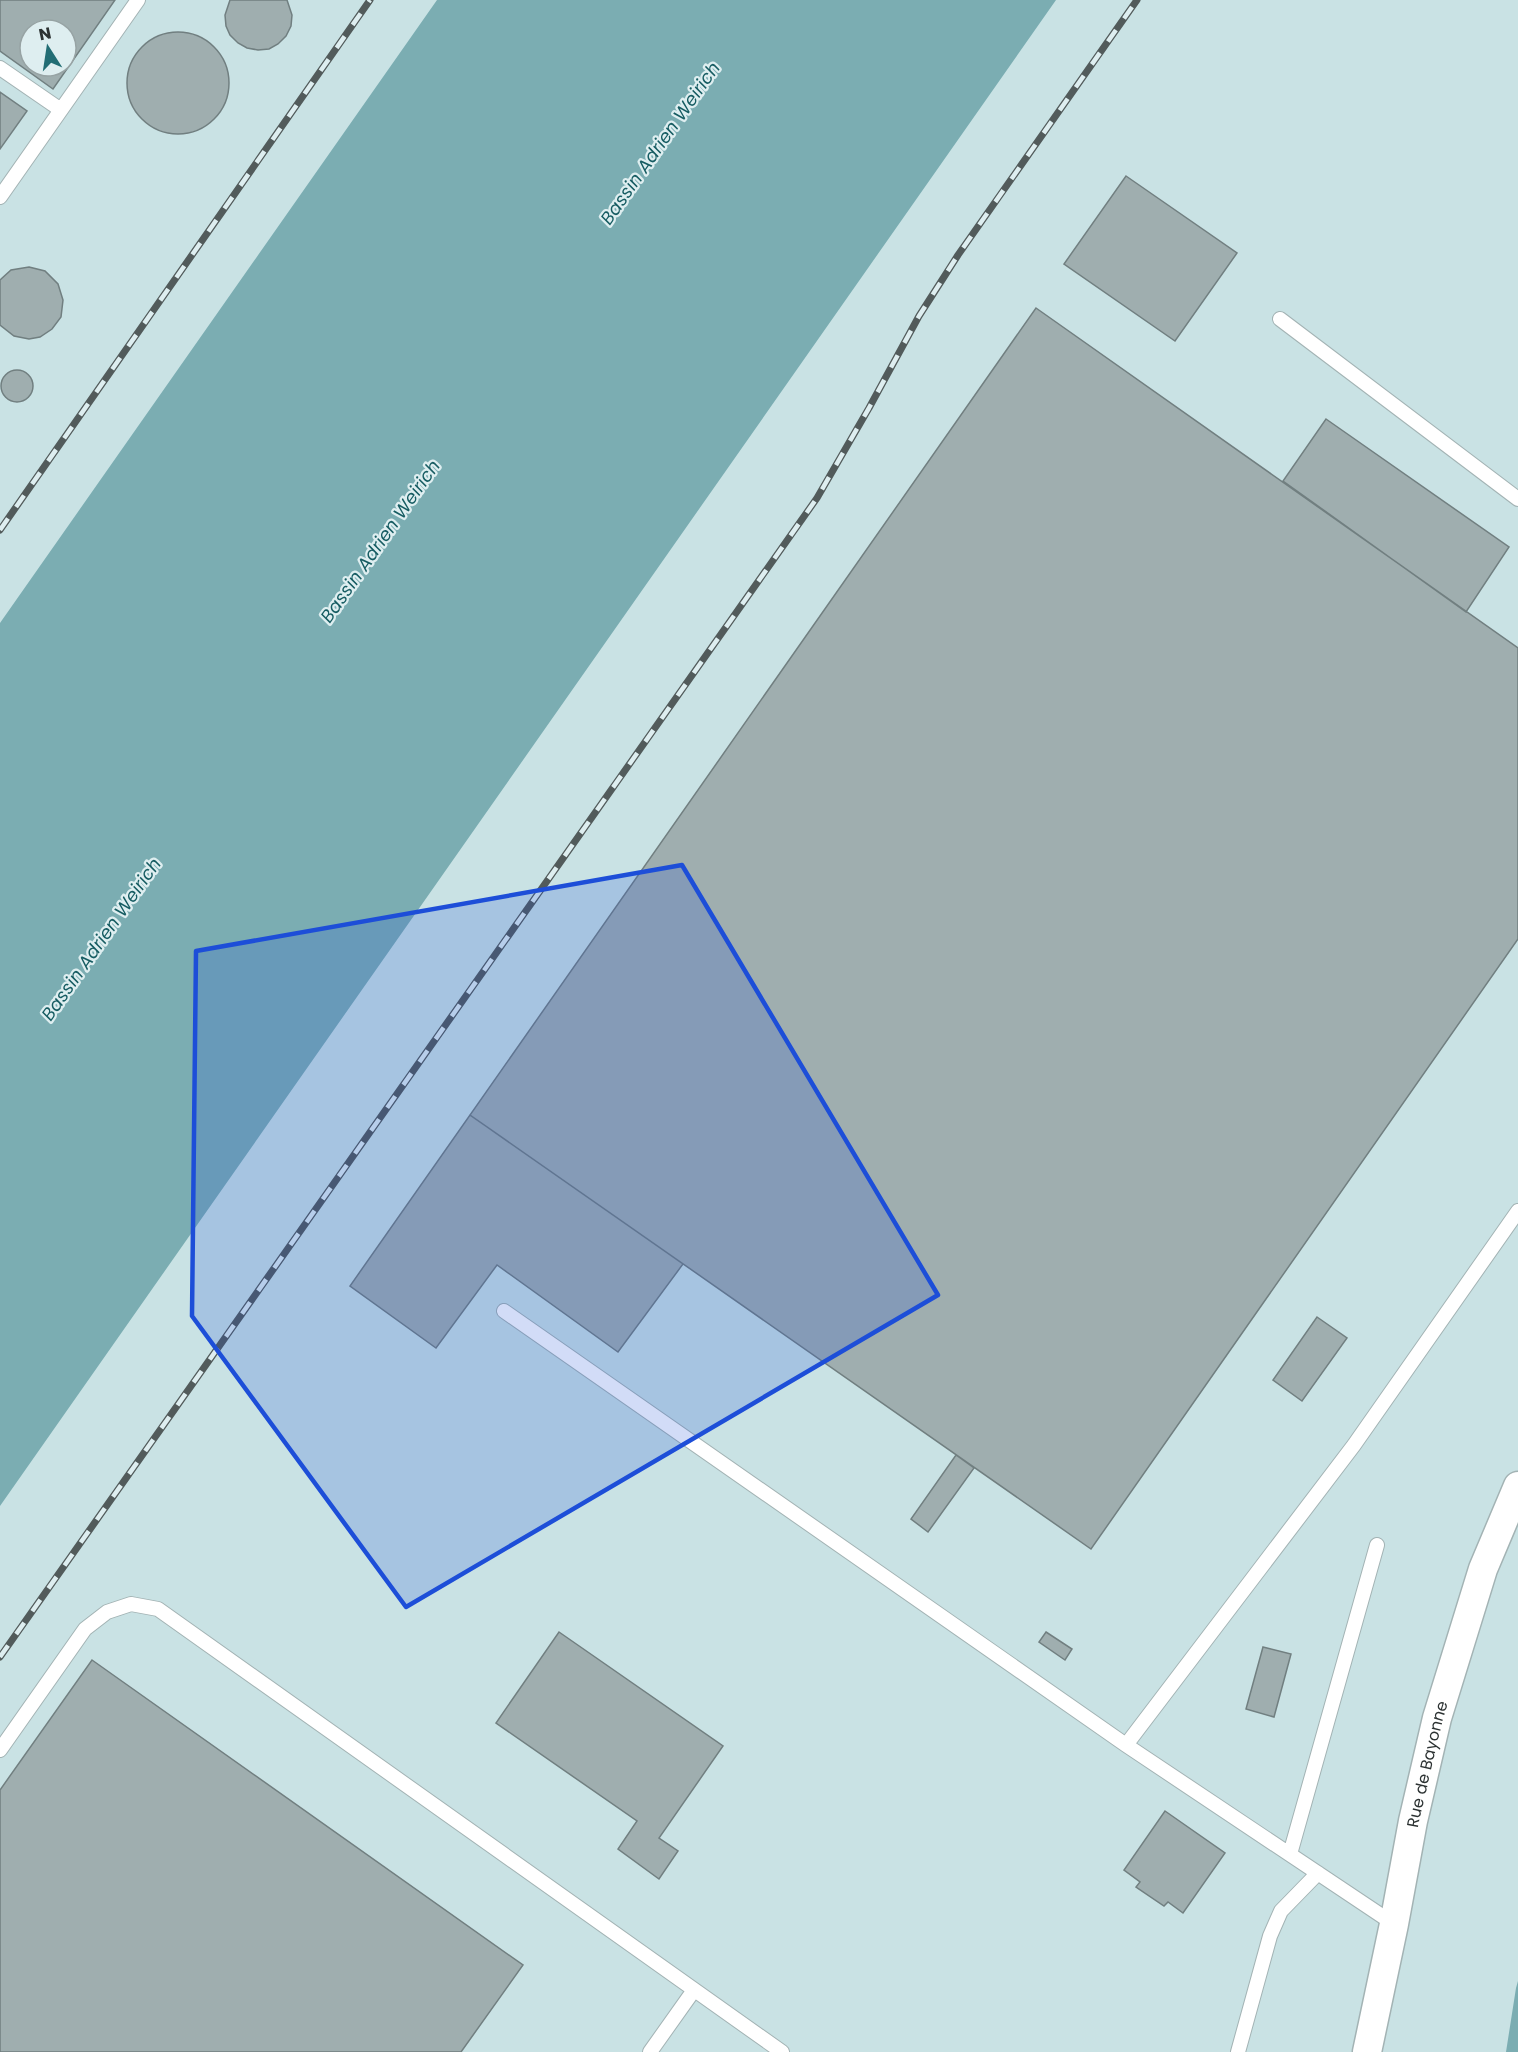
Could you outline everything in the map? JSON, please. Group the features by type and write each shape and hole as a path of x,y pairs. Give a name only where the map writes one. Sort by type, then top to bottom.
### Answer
{"street":[{"name":"Rue de Bayonne","path":"1366,2052 1394,1924 1413,1821 1437,1718 1483,1569 1518,1485"}],"lane":[{"path":"0,197 138,0"},
{"path":"0,68 61,110"},
{"path":"1280,319 1518,499"},
{"path":"1126,1745 1354,1445 1518,1211"},
{"path":"504,1311 1126,1745 1394,1924"},
{"path":"1290,1854 1377,1545"},
{"path":"0,1750 85,1629 107,1612 131,1604 158,1609 782,2052"},
{"path":"1238,2052 1270,1936 1281,1911 1318,1873"},
{"path":"651,2052 694,1989"}],"highlighted area":[{"path":"682,865 938,1295 406,1607 192,1316 196,951"}],"shaded area":[{"path":"0,0 1518,0 1518,2052 0,2052"}],"water":[{"name":"Bassin Adrien Weirich","path":"437,0 1056,0 0,1506 0,623"},
{"path":"1518,1981 1518,2052 1506,2052 1516,1988"}],"building":[{"path":"0,0 115,0 78,53 78,18 18,18 18,64 0,51"},
{"path":"230,0 287,0 292,15 291,26 286,36 269,49 247,48 238,43 230,35 226,26 225,15"},
{"path":"178,32 197,36 214,47 225,64 229,83 225,102 214,119 197,130 178,134 159,130 142,119 131,102 127,83 131,64 142,47 159,36"},
{"path":"38,78 61,78 53,89"},
{"path":"0,92 27,111 0,149"},
{"path":"1126,176 1237,253 1175,341 1064,264"},
{"path":"29,267 45,271 58,284 63,300 61,317 52,329 40,337 29,339 14,336 0,325 0,280 11,270"},
{"path":"1036,308 1518,648 1518,939 1091,1549 470,1115"},
{"path":"17,370 28,375 33,386 28,397 17,402 6,397 1,386 6,375"},
{"path":"1326,419 1509,547 1466,612 1283,481"},
{"path":"470,1115 683,1264 618,1352 497,1265 436,1348 350,1286"},
{"path":"1317,1317 1347,1338 1302,1401 1273,1380"},
{"path":"956,1455 974,1468 928,1532 911,1519"},
{"path":"559,1632 723,1746 659,1838 678,1851 659,1879 618,1849 637,1821 496,1723"},
{"path":"1046,1632 1072,1649 1065,1660 1039,1642"},
{"path":"1263,1647 1291,1654 1274,1717 1246,1709"},
{"path":"92,1660 523,1965 461,2052 0,2052 0,1790"},
{"path":"1165,1811 1225,1853 1183,1913 1168,1902 1164,1906 1136,1887 1140,1882 1124,1870"}],"railway":[{"path":"0,530 370,0"},
{"path":"0,1657 817,498 919,316 958,255 1137,0"}]}
